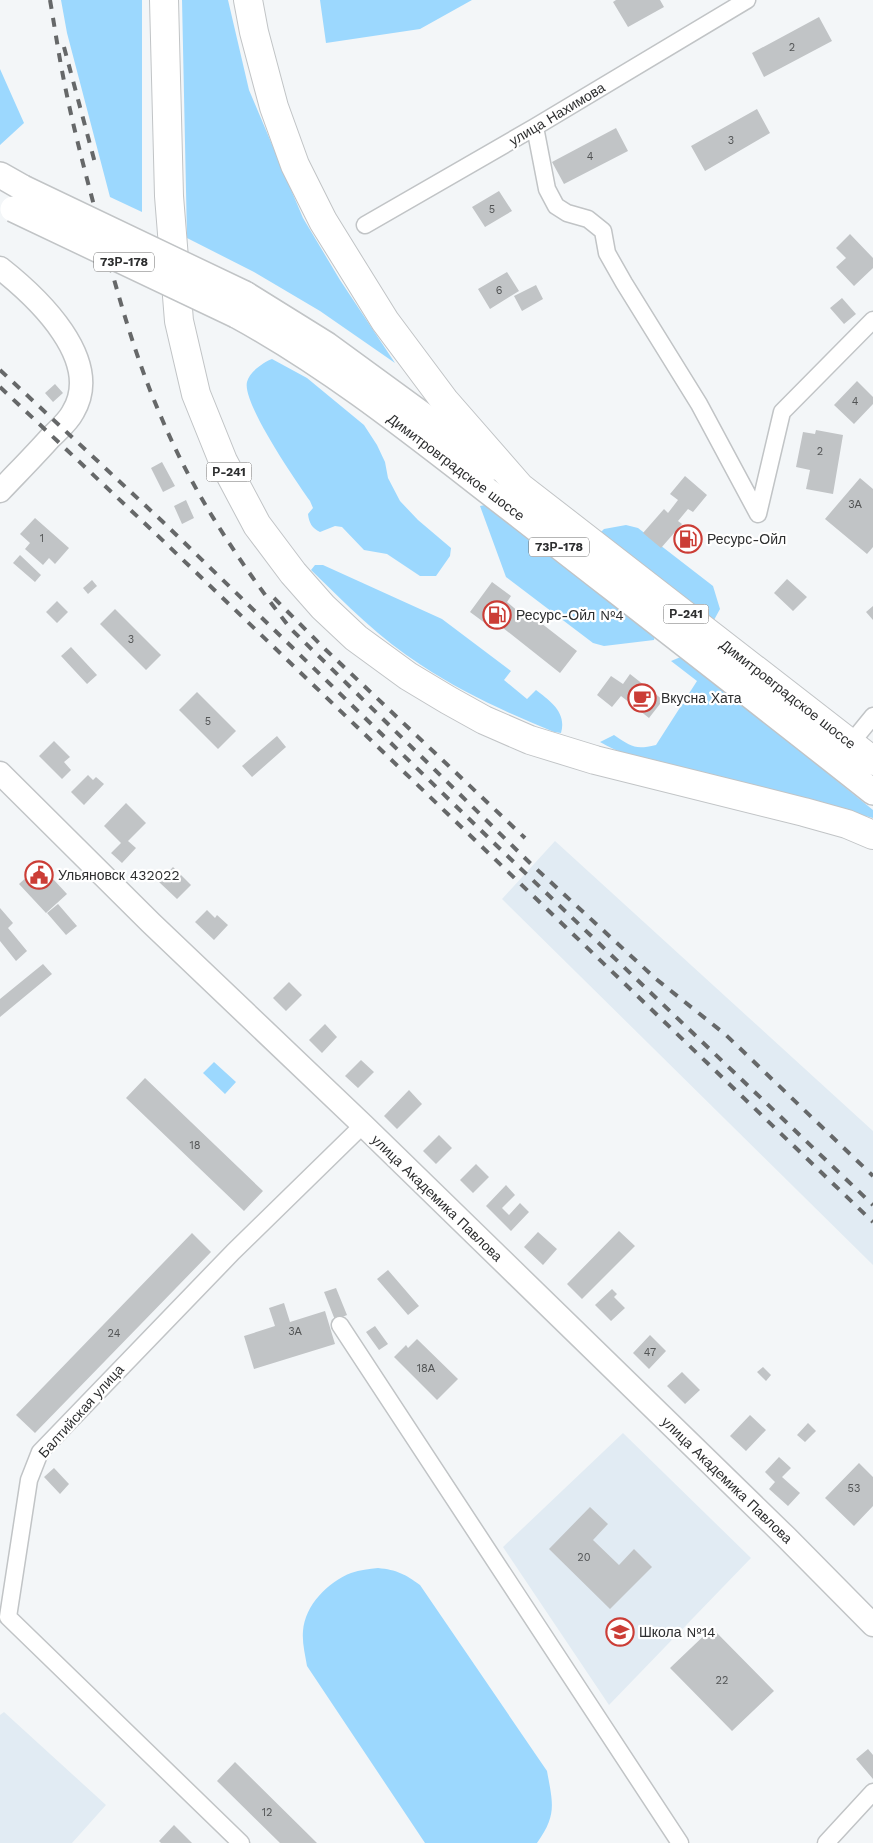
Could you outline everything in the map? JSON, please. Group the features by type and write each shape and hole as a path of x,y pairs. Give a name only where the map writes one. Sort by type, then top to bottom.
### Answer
{"highway":[{"name":"Р-241","path":"164,0 169,196 179,321 196,394 223,461 257,525 293,573 323,607 356,638 408,676 493,724 530,740 595,760 804,812 847,824 873,835"},
{"name":"Р-241","path":"248,0 254,32 274,107 295,165 323,221 385,321 444,400 520,487"},
{"name":"Димитровградское шоссе","path":"520,487 873,761"}],"main road":[{"name":"Димитровградское шоссе","path":"0,174 12,199 327,345 520,487"},
{"name":"Димитровградское шоссе","path":"241,305 262,329 379,409 692,648 873,792"}],"street":[{"name":"улица Нахимова","path":"365,225 535,127 747,0"},
{"path":"535,127 547,189 556,206 567,213 588,219 603,231 607,253 699,404 758,514 782,412 873,320"},
{"path":"0,268 38,303 64,334 82,374 82,385 78,402 70,418 0,491"},
{"path":"851,743 873,716"},
{"name":"улица Академика Павлова","path":"0,773 151,923 363,1125 873,1624"},
{"name":"Балтийская улица","path":"241,1843 8,1617 29,1480 40,1452 233,1252 363,1125"},
{"path":"340,1325 680,1843"},
{"path":"826,1843 873,1792"}],"shaded area":[{"path":"61,0 142,0 142,212 110,197 67,33"},
{"path":"182,0 228,0 249,90 303,218 340,280 395,363 320,311 254,272 187,238"},
{"path":"320,0 472,0 420,29 326,43"},
{"path":"0,69 24,123 0,145"},
{"path":"272,359 307,378 364,425 377,445 385,462 388,478 400,501 418,520 451,548 450,556 436,576 420,576 387,554 364,550 342,527 335,526 320,532 311,525 308,514 313,508 310,501 271,442 253,407 248,392 248,378 261,365"},
{"path":"490,504 655,633 654,640 604,646 593,643 506,577 480,506"},
{"path":"626,525 638,528 713,586 720,609 714,620 600,533 604,529"},
{"path":"315,565 323,565 442,619 511,671 504,680 527,699 536,690 552,703 562,719 561,733 554,732 486,702 453,685 406,655 364,620 311,570"},
{"path":"683,656 873,810 873,818 727,779 652,762 600,742 614,735 638,747 656,745 697,681 671,661"},
{"path":"555,841 873,1131 873,1265 502,899"},
{"path":"214,1062 236,1082 225,1094 203,1073"},
{"name":"Школа №14","path":"623,1433 751,1558 609,1705 503,1547"},
{"path":"378,1568 400,1573 420,1585 547,1771 552,1801 551,1817 537,1843 425,1843 307,1666 303,1631 308,1612 313,1604 326,1588 342,1577 358,1571"},
{"path":"4,1712 106,1805 72,1843 0,1843 0,1715"}],"building":[{"path":"616,0 660,0 664,7 628,27 613,2"},
{"path":"819,17 832,41 764,77 752,53"},
{"path":"757,109 770,133 705,171 691,146"},
{"path":"616,128 628,151 564,184 552,162"},
{"path":"499,191 512,211 485,227 472,207"},
{"path":"850,234 873,258 873,268 854,286 836,267 846,258 836,248"},
{"path":"507,272 519,291 490,309 478,289"},
{"path":"536,285 543,299 522,311 514,296"},
{"path":"842,298 856,314 844,324 830,308"},
{"path":"857,381 873,397 873,404 854,424 834,405"},
{"path":"55,384 63,393 53,402 45,393"},
{"path":"816,430 843,435 833,494 806,489 810,470 796,467 803,432 815,434"},
{"path":"162,462 175,486 163,492 151,468"},
{"path":"685,476 707,495 693,512 688,509 678,521 682,524 661,548 643,533 664,509 668,513 678,500 670,494"},
{"path":"860,478 873,489 873,547 867,554 825,519"},
{"path":"186,500 194,518 182,524 174,506"},
{"path":"35,518 69,548 55,564 49,558 43,565 25,549 30,543 20,534"},
{"path":"20,555 41,575 35,582 13,563"},
{"path":"787,579 807,597 793,611 774,593"},
{"path":"92,580 97,586 88,594 83,588"},
{"path":"492,582 511,596 507,602 520,613 523,609 577,651 560,673 493,620 489,626 470,612"},
{"path":"57,601 68,612 57,623 46,612"},
{"path":"873,606 873,620 866,612"},
{"path":"115,609 161,655 146,670 100,624"},
{"path":"71,647 97,675 87,684 61,656"},
{"name":"Вкусна Хата","path":"630,674 663,700 649,718 621,696 612,707 597,695 611,676 623,684"},
{"path":"197,692 236,731 218,749 179,710"},
{"path":"277,736 286,747 252,777 242,766"},
{"path":"54,741 70,757 64,762 71,770 62,779 39,756"},
{"path":"88,775 93,780 96,777 104,784 84,805 71,792"},
{"path":"126,803 146,823 128,841 136,848 122,863 111,853 121,843 104,826"},
{"path":"40,865 67,894 46,913 19,884"},
{"path":"173,867 191,885 177,899 159,882"},
{"path":"58,904 77,926 66,935 47,913"},
{"path":"0,908 13,923 8,928 27,951 16,961 0,941"},
{"path":"207,910 215,918 217,915 228,925 214,940 195,922"},
{"path":"43,964 52,974 0,1017 0,999"},
{"path":"289,982 302,995 286,1011 273,998"},
{"path":"325,1024 337,1037 322,1053 309,1040"},
{"path":"361,1060 374,1072 358,1088 345,1076"},
{"path":"145,1078 263,1191 244,1211 126,1098"},
{"path":"409,1090 422,1104 397,1129 384,1116"},
{"path":"439,1135 452,1148 436,1164 423,1151"},
{"path":"476,1164 489,1177 473,1193 460,1180"},
{"path":"506,1185 515,1195 502,1208 509,1215 520,1203 529,1212 511,1231 486,1206"},
{"path":"619,1231 635,1246 582,1299 567,1284"},
{"path":"538,1232 557,1249 543,1265 524,1247"},
{"path":"192,1233 211,1252 35,1433 16,1415"},
{"path":"388,1270 419,1306 408,1315 377,1279"},
{"path":"336,1288 347,1315 335,1320 324,1292"},
{"path":"612,1289 617,1294 614,1297 625,1308 611,1321 595,1305"},
{"path":"284,1303 290,1322 325,1311 335,1344 254,1369 244,1336 275,1326 269,1308"},
{"path":"375,1326 388,1344 379,1350 366,1332"},
{"path":"650,1335 666,1351 649,1369 633,1353"},
{"path":"417,1339 458,1379 437,1400 394,1357 406,1345 408,1348"},
{"path":"763,1367 771,1375 766,1381 757,1372"},
{"path":"682,1372 700,1390 685,1404 667,1386"},
{"path":"750,1415 766,1430 746,1451 730,1436"},
{"path":"808,1423 816,1431 805,1442 797,1435"},
{"path":"779,1457 791,1468 782,1477 800,1493 788,1506 769,1489 775,1482 765,1472"},
{"path":"859,1463 873,1477 873,1506 854,1526 825,1498"},
{"path":"54,1468 69,1484 60,1494 44,1477"},
{"path":"590,1507 608,1524 593,1540 619,1565 634,1549 652,1567 610,1609 549,1549"},
{"path":"712,1628 774,1691 732,1731 670,1668"},
{"path":"868,1749 873,1755 873,1779 856,1759"},
{"path":"235,1762 317,1843 280,1843 217,1781"},
{"path":"174,1825 192,1843 161,1843 159,1841"}],"railway":[{"path":"50,0 65,86 82,161 115,282 144,374 188,475 219,528 253,579 290,628 531,864 656,979 726,1035 873,1176"},
{"path":"64,47 95,163"},
{"path":"0,370 163,522 496,845 873,1205"},
{"path":"0,387 156,534 873,1222"},
{"path":"274,598 326,650 525,838"}],"place":[{"name":"Ресурс-Ойл","path":"688,539"},
{"name":"Ресурс-Ойл №4","path":"497,615"},
{"name":"Вкусна Хата","path":"642,698"},
{"name":"Ульяновск 432022","path":"39,875"},
{"name":"Школа №14","path":"620,1632"}]}
